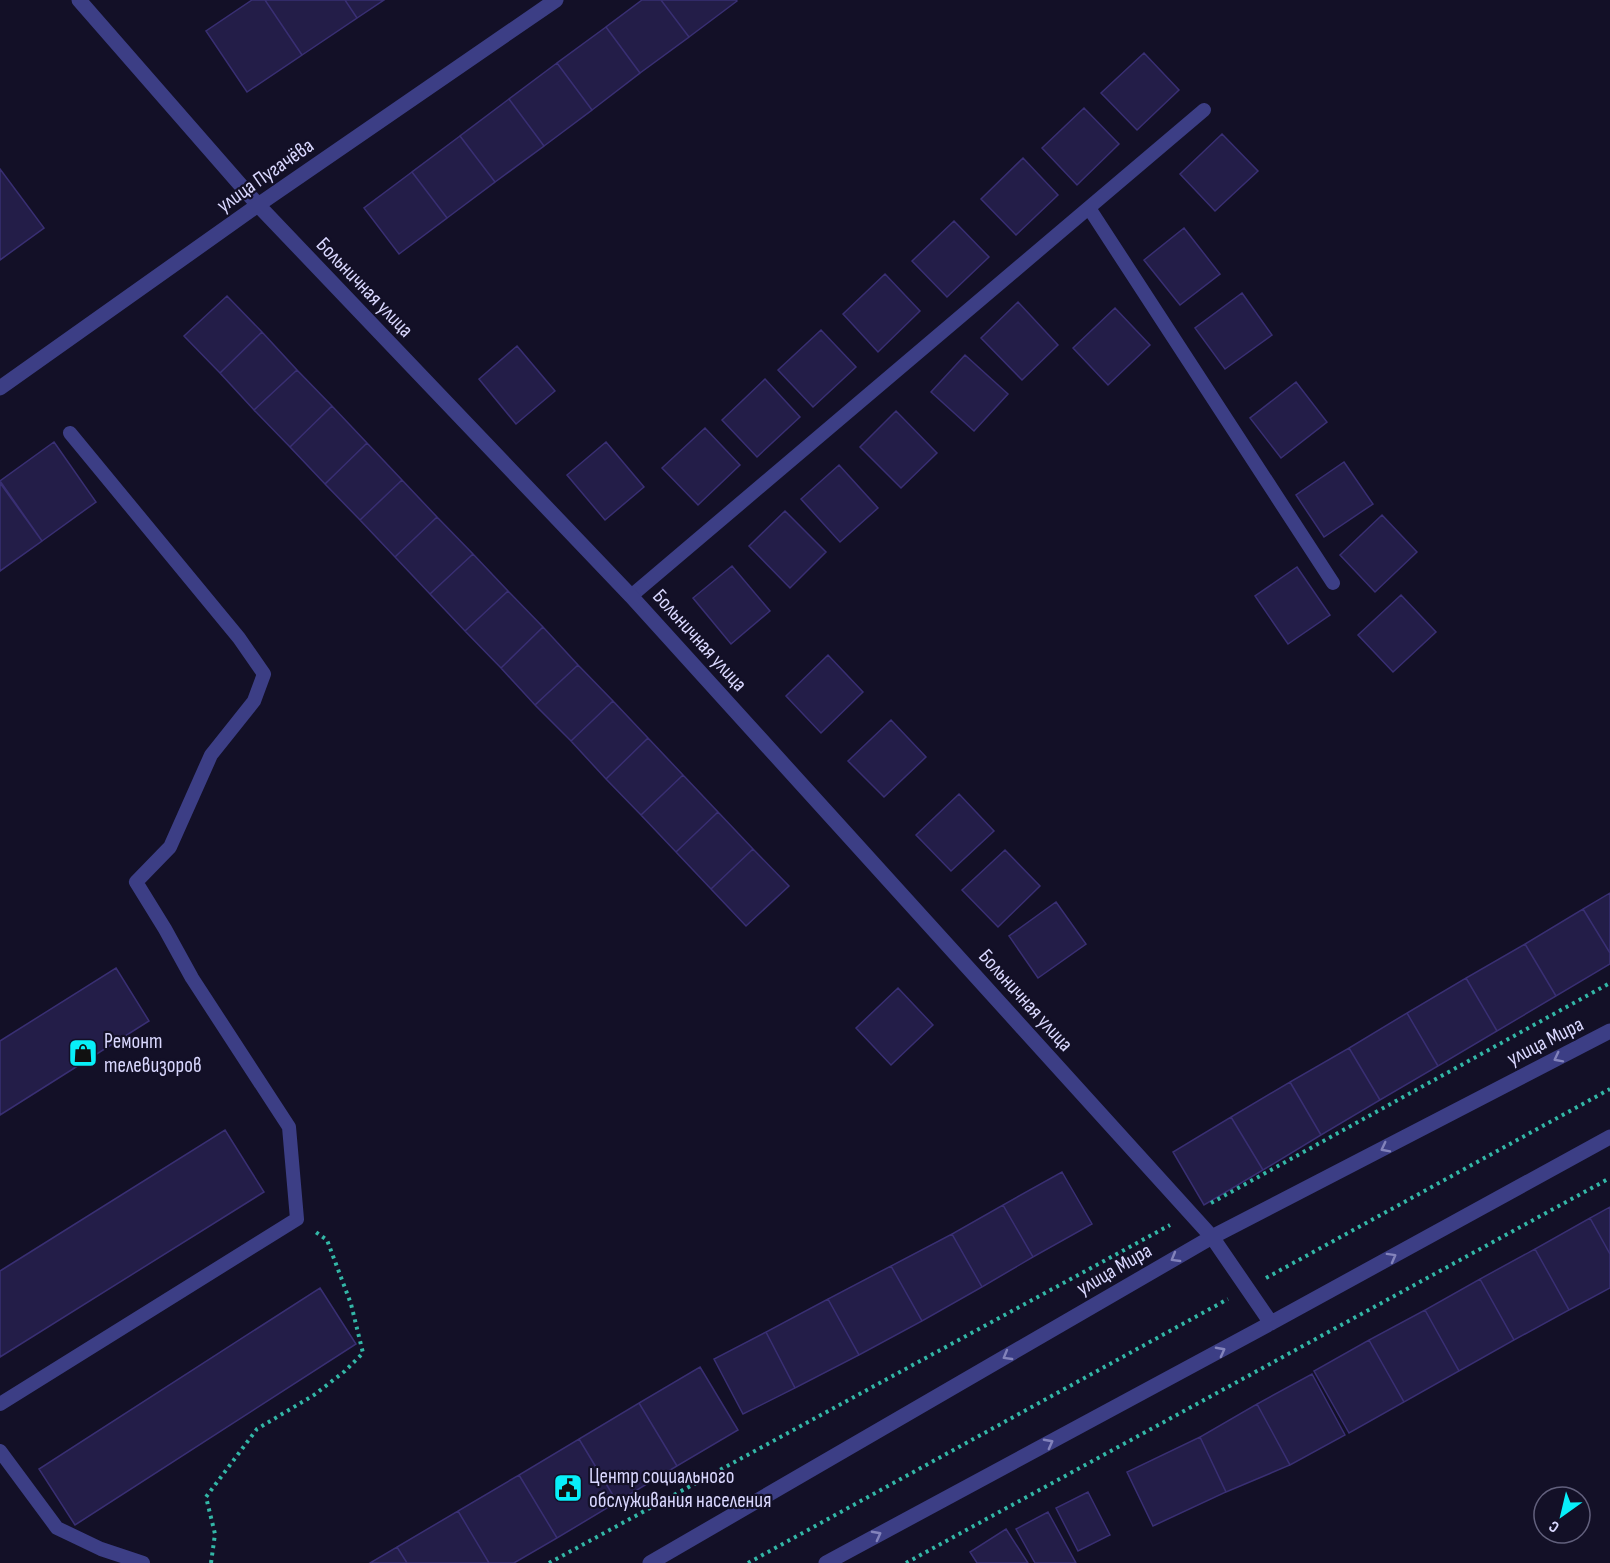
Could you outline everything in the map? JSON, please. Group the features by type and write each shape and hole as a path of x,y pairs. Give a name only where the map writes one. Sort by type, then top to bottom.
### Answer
{"street":[{"name":"Больничная улица","path":"80,0 258,205 631,596 1191,1213 1212,1237 1271,1323"},
{"name":"улица Пугачёва","path":"0,388 258,205 556,0"},
{"name":"улица Мира","path":"651,1563 1212,1237 1610,1031"},
{"path":"825,1563 1610,1137"}],"lane":[{"path":"631,596 1204,110"},
{"path":"1089,208 1333,583"},
{"path":"0,1404 297,1220 289,1127 192,978 136,882 170,847 211,755 254,701 264,674 239,638 70,434"},
{"path":"0,1451 57,1528 101,1549 143,1563"}],"path":[{"path":"549,1563 1610,983"},
{"path":"748,1563 1610,1089"},
{"path":"906,1563 1610,1178"},
{"path":"211,1563 215,1534 206,1497 257,1429 314,1395 345,1371 363,1353 351,1304 327,1240 297,1220"}],"building":[{"path":"252,0 265,0 302,55 247,92 206,31"},
{"path":"265,0 345,0 357,18 302,55"},
{"path":"345,0 384,0 357,18"},
{"path":"642,0 661,0 689,37 640,73 606,27"},
{"path":"661,0 736,0 737,1 689,37"},
{"path":"606,27 640,73 592,110 557,63"},
{"path":"1144,53 1179,90 1137,130 1101,93"},
{"path":"557,63 592,110 544,146 509,99"},
{"path":"509,99 544,146 495,182 460,136"},
{"path":"1084,108 1119,144 1077,185 1042,148"},
{"path":"1222,134 1258,171 1215,211 1180,174"},
{"path":"460,136 495,182 447,218 412,172"},
{"path":"1023,158 1058,195 1016,235 981,199"},
{"path":"0,169 44,228 0,260"},
{"path":"412,172 447,218 399,254 364,208"},
{"path":"954,221 989,257 947,297 912,261"},
{"path":"1184,228 1220,274 1180,305 1144,260"},
{"path":"885,274 920,311 878,352 843,314"},
{"path":"1242,293 1272,335 1225,369 1195,328"},
{"path":"227,296 262,332 220,373 184,336"},
{"path":"1018,302 1058,345 1022,380 981,338"},
{"path":"1115,308 1150,345 1108,385 1073,348"},
{"path":"821,330 856,367 813,407 778,370"},
{"path":"262,332 297,370 254,410 220,373"},
{"path":"517,346 555,391 516,424 479,379"},
{"path":"965,355 1008,394 974,431 931,392"},
{"path":"297,370 332,406 290,447 254,410"},
{"path":"765,379 800,417 757,457 722,420"},
{"path":"1296,382 1327,422 1281,458 1250,418"},
{"path":"332,406 367,443 325,484 290,447"},
{"path":"896,411 937,453 901,488 860,447"},
{"path":"705,428 740,465 698,505 662,468"},
{"path":"54,442 96,502 42,541 0,481"},
{"path":"606,442 644,487 605,520 567,475"},
{"path":"367,443 402,480 360,520 325,484"},
{"path":"1344,462 1373,504 1324,537 1296,495"},
{"path":"839,465 878,508 840,542 801,499"},
{"path":"402,480 437,517 395,557 360,520"},
{"path":"0,483 42,541 0,571"},
{"path":"785,511 826,552 790,588 749,546"},
{"path":"1382,515 1417,552 1375,592 1340,555"},
{"path":"437,517 473,554 430,594 395,557"},
{"path":"473,554 508,591 465,631 430,594"},
{"path":"732,566 770,611 731,644 693,598"},
{"path":"1297,567 1330,615 1288,644 1255,596"},
{"path":"508,591 543,627 501,668 465,631"},
{"path":"1401,595 1436,632 1393,672 1358,635"},
{"path":"543,627 578,665 535,705 501,668"},
{"path":"828,655 863,692 821,733 786,696"},
{"path":"578,665 613,701 571,741 535,705"},
{"path":"613,701 648,738 606,779 571,741"},
{"path":"891,720 926,757 884,797 848,761"},
{"path":"648,738 683,775 641,815 606,779"},
{"path":"683,775 718,812 676,852 641,815"},
{"path":"959,794 994,831 951,871 916,835"},
{"path":"718,812 753,849 711,889 676,852"},
{"path":"753,849 789,886 746,926 711,889"},
{"path":"1005,850 1040,886 998,927 962,890"},
{"path":"1610,893 1610,953 1583,909"},
{"path":"1056,902 1086,944 1038,978 1009,936"},
{"path":"1583,909 1610,953 1610,964 1556,996 1525,944"},
{"path":"1525,944 1556,996 1497,1031 1466,978"},
{"path":"116,968 149,1021 0,1115 0,1041"},
{"path":"1466,978 1497,1031 1438,1066 1407,1013"},
{"path":"898,988 933,1025 891,1065 856,1028"},
{"path":"1407,1013 1438,1066 1380,1100 1349,1048"},
{"path":"1349,1048 1380,1100 1321,1135 1290,1082"},
{"path":"1290,1082 1321,1135 1263,1170 1231,1117"},
{"path":"1231,1117 1263,1170 1204,1205 1173,1152"},
{"path":"225,1130 264,1192 0,1357 0,1271"},
{"path":"1062,1172 1092,1224 1033,1257 1003,1205"},
{"path":"1003,1205 1033,1257 982,1287 952,1234"},
{"path":"1610,1207 1610,1254 1590,1218"},
{"path":"1590,1218 1610,1254 1610,1288 1569,1310 1535,1249"},
{"path":"952,1234 982,1287 922,1321 891,1266"},
{"path":"1535,1249 1569,1310 1514,1340 1480,1279"},
{"path":"891,1266 922,1321 859,1355 828,1299"},
{"path":"1480,1279 1514,1340 1459,1371 1425,1310"},
{"path":"320,1288 356,1344 75,1525 39,1469"},
{"path":"828,1299 859,1355 795,1388 766,1332"},
{"path":"1425,1310 1459,1371 1404,1402 1369,1340"},
{"path":"766,1332 795,1388 743,1414 714,1359"},
{"path":"1369,1340 1404,1402 1349,1433 1314,1371"},
{"path":"700,1367 738,1430 677,1466 639,1403"},
{"path":"1312,1374 1345,1435 1290,1465 1257,1404"},
{"path":"639,1403 677,1466 617,1502 579,1439"},
{"path":"1257,1404 1290,1465 1226,1492 1200,1437"},
{"path":"1200,1437 1226,1492 1153,1526 1127,1472"},
{"name":"Центр социального обслуживания населения","path":"579,1439 617,1502 557,1538 519,1475"},
{"path":"519,1475 557,1538 514,1563 489,1563 458,1511"},
{"path":"1088,1492 1110,1535 1078,1551 1056,1508"},
{"path":"458,1511 489,1563 407,1563 397,1547"},
{"path":"1048,1512 1076,1563 1035,1563 1016,1529"},
{"path":"1006,1529 1028,1563 977,1563 970,1552"},
{"path":"397,1547 407,1563 370,1563"}],"place":[{"name":"Ремонт телевизоров","path":"83,1053"},
{"name":"Центр социального обслуживания населения","path":"568,1488"}]}
